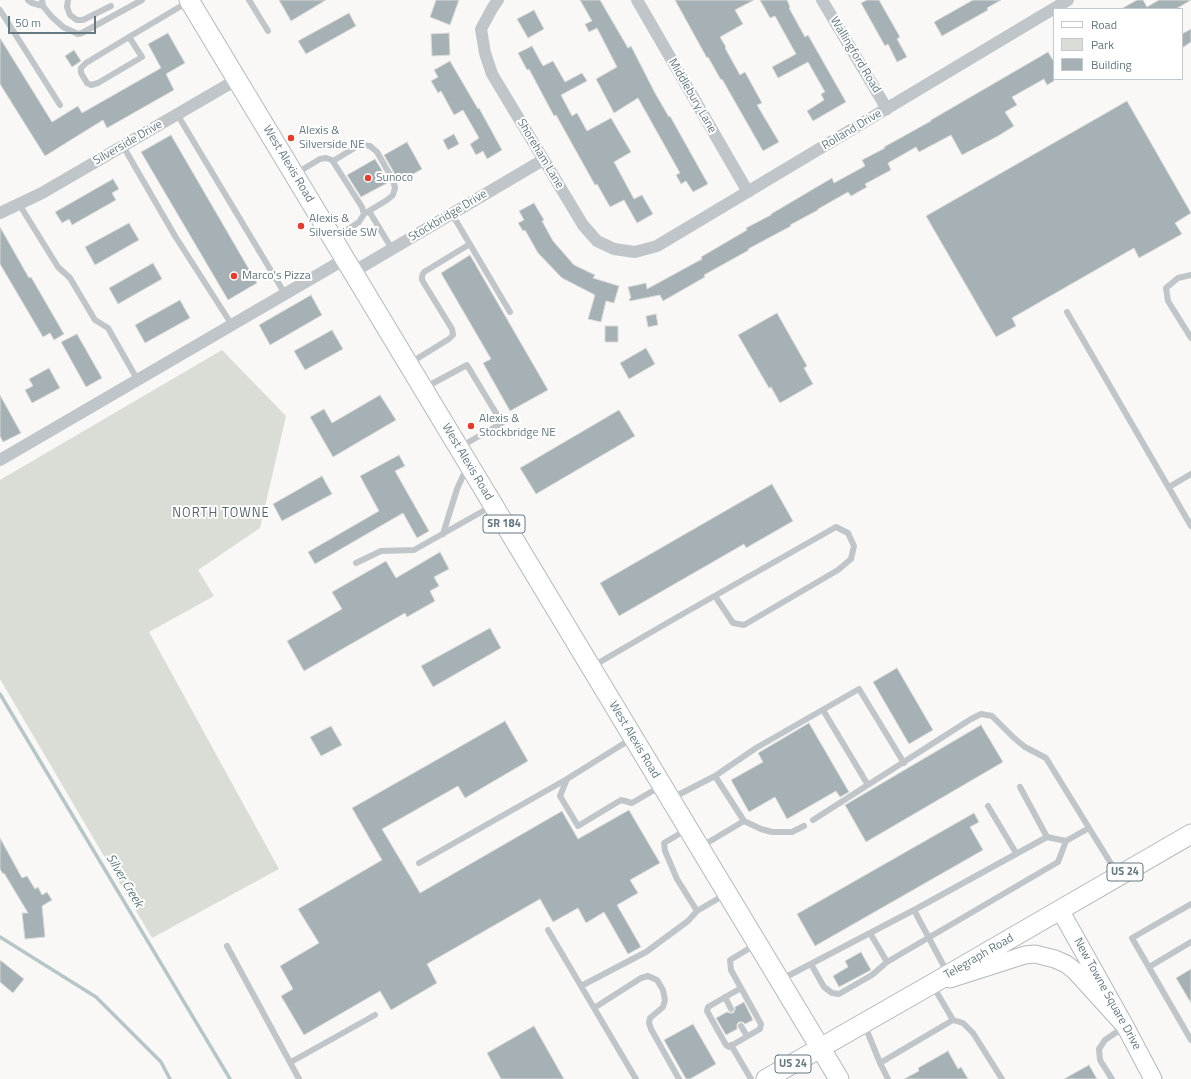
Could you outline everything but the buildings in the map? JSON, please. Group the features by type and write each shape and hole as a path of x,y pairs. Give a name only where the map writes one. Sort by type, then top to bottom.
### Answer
{"main road":[{"name":"West Alexis Road","path":"189,1 698,848 820,1048"},
{"name":"Telegraph Road","path":"766,1079 1191,834"},
{"name":"SR 184","path":"820,1048 839,1079"}],"street":[{"name":"Shoreham Lane","path":"498,0 492,7 481,29 485,53 492,74 583,225 597,241 614,249 632,251"},
{"name":"Middlebury Lane","path":"637,0 748,192"},
{"name":"Wallingford Road","path":"822,0 887,109"},
{"name":"Rolland Drive","path":"632,251 635,252 656,246 887,109 1053,4 1068,0"},
{"name":"Silverside Drive","path":"0,214 42,193 236,80"},
{"name":"Stockbridge Drive","path":"349,265 392,249 543,160"},
{"path":"0,460 285,294 349,265"},
{"name":"New Towne Square Drive","path":"1060,910 1153,1079"},
{"path":"932,984 1025,955 1043,955 1055,958 1075,971 1125,1026"}],"lane":[{"path":"28,0 32,3 42,3"},
{"path":"38,0 42,3 51,16 63,27 78,34 142,0"},
{"path":"68,0 67,7 70,15 77,20 88,18 111,6"},
{"path":"249,0 268,31"},
{"path":"129,37 142,58 98,83 91,85 88,83 81,73 82,68 86,63 129,37 189,1"},
{"path":"0,10 60,105"},
{"path":"177,114 285,294"},
{"path":"333,161 356,147 363,145 370,146 377,152 393,180 395,188 393,195 387,200 366,212 359,222 333,239"},
{"path":"123,146 175,236 232,325"},
{"path":"294,174 320,159 326,158 333,161 362,207 392,249"},
{"path":"19,204 58,267 70,278 95,320 108,328 137,379"},
{"path":"452,214 510,312"},
{"path":"408,364 453,335 452,329 422,280 424,272 470,244"},
{"path":"1191,275 1178,278 1166,288 1168,301 1191,338"},
{"path":"1067,312 1191,526"},
{"path":"423,389 467,365 502,423 459,448"},
{"path":"443,534 457,489 468,464"},
{"path":"1168,487 1191,474"},
{"path":"356,563 381,551 414,550 493,505"},
{"path":"590,668 715,596 836,527 848,533 854,546 851,559 838,570 744,625 733,623 715,596"},
{"path":"567,778 560,796 578,826 621,800 632,803 715,776 756,748 859,689 904,763"},
{"path":"823,710 868,785"},
{"path":"813,820 971,719 981,714 992,716 1014,738 1026,747 1046,758 1118,876"},
{"path":"419,863 567,778 632,738"},
{"path":"715,776 744,821 772,832 792,832 804,826"},
{"path":"1020,787 1047,836"},
{"path":"988,806 1016,853"},
{"path":"698,848 744,821"},
{"path":"811,964 824,987 832,993 839,994 872,975 887,962 1058,862 1066,841 1089,828"},
{"path":"687,829 664,844 677,880 697,911"},
{"path":"778,980 914,910 1047,836 1066,841"},
{"path":"581,986 646,952 688,921 697,911 726,894"},
{"path":"1191,904 1132,938 1191,1040"},
{"path":"914,910 948,974"},
{"path":"548,930 636,1079"},
{"path":"870,933 887,962"},
{"path":"1148,967 1191,942"},
{"path":"741,988 708,1007 707,1011 726,1045 729,1047 760,1029 761,1024 741,988 731,970 730,960 757,944"},
{"path":"228,946 299,1079"},
{"path":"594,1008 641,978 648,976 657,980 663,990 665,1000 663,1007 650,1018 649,1023 679,1079"},
{"path":"932,984 953,1020 963,1023 973,1033 1002,1079"},
{"path":"725,998 731,1009"},
{"path":"291,1062 375,1015"},
{"path":"880,1064 953,1020"},
{"path":"863,1023 888,1079"},
{"path":"741,1026 747,1036"},
{"path":"1112,1079 1100,1060 1099,1049 1105,1040 1125,1026"},
{"path":"731,1045 751,1079"}],"green space":[{"path":"222,350 286,416 260,528 198,570 214,596 149,632 279,869 152,938 0,679 0,480"}],"waterway":[{"name":"Silver Creek","path":"0,694 230,1079"},
{"path":"0,937 96,997 161,1062 170,1079"}],"place":[{"name":"Alexis & Silverside NE","path":"291,138"},
{"name":"Sunoco","path":"368,178"},
{"name":"Alexis & Silverside SW","path":"301,226"},
{"name":"Marco's Pizza","path":"234,276"},
{"name":"Alexis & Stockbridge NE","path":"471,426"}],"district":[{"name":"NORTH TOWNE","path":"221,514"}]}
